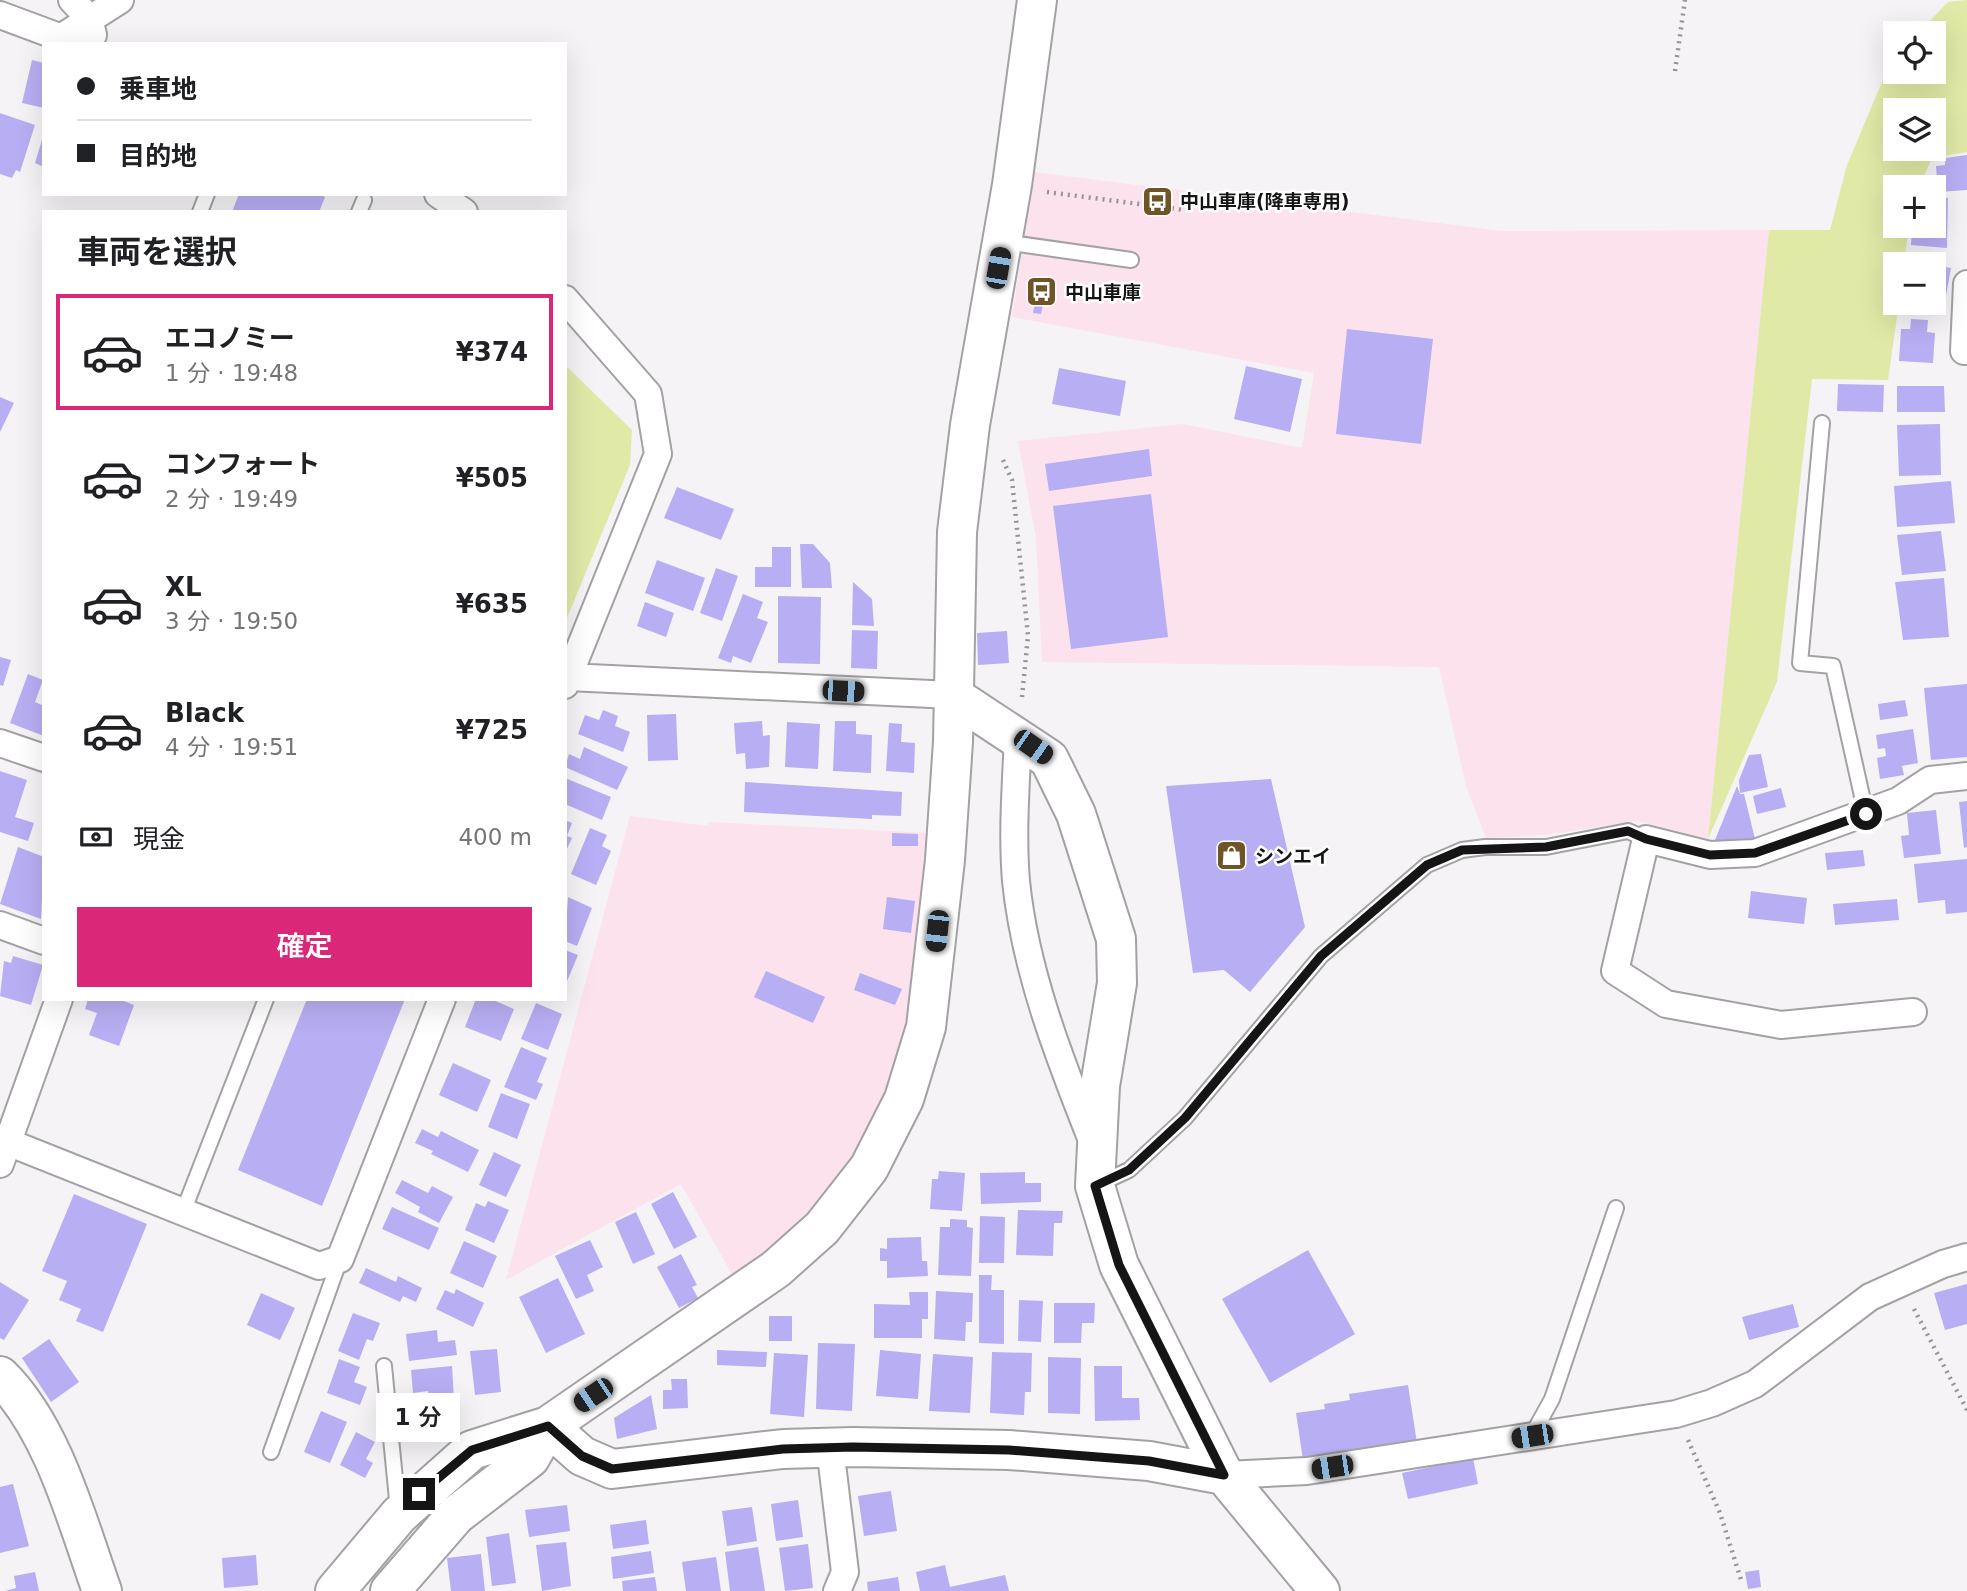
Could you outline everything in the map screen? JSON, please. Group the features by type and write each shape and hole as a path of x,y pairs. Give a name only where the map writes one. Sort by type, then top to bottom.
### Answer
{"street":[{"path":"81,9 120,0"},
{"path":"335,1591 399,1515 472,1450 548,1426 776,1269 822,1228 869,1168 904,1099 926,1027 945,860 953,742 957,532 970,425 1003,242 1037,0"},
{"path":"0,15 70,41 81,9"},
{"path":"81,9 94,42"},
{"path":"441,196 461,210"},
{"path":"1967,284 1964,351 1967,351"},
{"path":"567,301 648,394 658,454 567,681 952,695 1049,758 1076,814 1116,939 1117,983 1100,1086 1095,1168"},
{"path":"1018,736 1016,881 1029,952 1060,1061 1095,1168 1119,1265 1224,1475 1320,1591"},
{"path":"0,743 42,757"},
{"path":"1913,1012 1781,1025 1666,1004 1615,971 1646,839 1710,855 1755,853 1898,802 1930,780 1967,776"},
{"path":"0,925 42,940"},
{"path":"58,1001 3,1148 183,1212 319,1266 340,1259 441,1001"},
{"path":"548,1426 582,1456 612,1469 783,1449 830,1447 1009,1450 1149,1461 1224,1475 1307,1471 1676,1414 1712,1403 1755,1384 1870,1297 1967,1257"},
{"path":"0,1376 18,1393 46,1442 102,1591"},
{"path":"396,1588 456,1515 530,1458 548,1426"},
{"path":"830,1447 845,1572 837,1591"}],"lane":[{"path":"1003,242 1131,260"},
{"path":"1822,423 1800,663 1833,666 1866,814"},
{"path":"1095,1168 1129,1170 1185,1118 1321,956 1427,865 1462,850 1546,847 1628,831 1646,839"},
{"path":"183,1212 265,1001"},
{"path":"1532,1436 1552,1399 1616,1208"},
{"path":"271,1452 340,1259"},
{"path":"384,1366 399,1515"}],"path":[{"path":"1675,71 1685,0"},
{"path":"1045,191 1185,210"},
{"path":"970,425 998,447 1012,480 1028,636 1018,736"},
{"path":"1889,1287 1918,1312 1967,1410"},
{"path":"1676,1414 1720,1513 1742,1583"}],"shaded area":[{"path":"1034,172 1502,231 1769,230 1708,839 1638,821 1545,835 1486,838 1466,786 1439,667 1042,662 1036,538 1018,441 1183,424 1302,448 1314,373 1012,317"},
{"path":"630,816 708,826 709,822 929,833 910,1019 896,1067 861,1144 820,1206 781,1244 733,1276 681,1184 506,1280"}],"green space":[{"path":"1967,0 1967,152 1946,156 1946,98 1883,98 1883,161 1931,161 1924,175 1883,175 1883,238 1907,238 1906,252 1883,252 1883,315 1897,315 1888,380 1812,379 1777,682 1708,839 1769,230 1830,230 1847,165 1883,80 1883,84 1946,84 1946,21 1930,21 1948,2"},
{"path":"567,367 632,430 630,465 567,618"}],"building":[{"path":"32,60 42,62 42,108 22,103"},
{"path":"0,113 35,125 20,172 16,170 12,178 0,174"},
{"path":"42,140 42,166 35,163"},
{"path":"1967,155 1967,190 1946,191 1946,175 1937,175 1936,166 1945,165 1946,158"},
{"path":"238,196 325,197 320,210 233,210"},
{"path":"1948,198 1947,248 1911,245 1911,238 1946,238"},
{"path":"1946,267 1951,268 1946,296"},
{"path":"1038,286 1046,288 1041,314 1033,313"},
{"path":"1911,319 1928,320 1927,332 1935,333 1933,363 1899,361 1901,329 1910,329"},
{"path":"1347,329 1433,339 1421,444 1336,434"},
{"path":"1246,366 1302,379 1290,432 1234,419"},
{"path":"1059,368 1126,381 1120,416 1052,404"},
{"path":"1838,384 1884,385 1883,412 1837,411"},
{"path":"1897,386 1944,386 1945,412 1897,412"},
{"path":"0,397 14,403 0,432"},
{"path":"1940,424 1941,475 1899,476 1897,425"},
{"path":"1149,449 1152,476 1049,491 1045,464"},
{"path":"1951,481 1955,523 1897,527 1894,486"},
{"path":"677,487 734,509 721,540 664,518"},
{"path":"1151,494 1168,637 1071,649 1053,506"},
{"path":"1941,531 1946,571 1902,575 1897,535"},
{"path":"800,544 813,544 830,563 832,588 802,588"},
{"path":"772,547 791,547 791,587 755,587 755,567 772,567"},
{"path":"657,560 705,578 693,611 645,593"},
{"path":"716,568 738,576 722,621 700,613"},
{"path":"1944,578 1949,637 1903,640 1895,582"},
{"path":"853,582 872,599 874,626 852,625"},
{"path":"743,594 763,602 757,618 768,622 751,663 733,656 731,663 718,658"},
{"path":"778,596 821,597 820,664 778,663"},
{"path":"645,602 674,613 666,637 637,626"},
{"path":"852,630 878,631 877,669 851,668"},
{"path":"1007,631 1009,663 978,665 977,633"},
{"path":"0,657 11,660 3,686 0,685"},
{"path":"28,674 42,680 35,702 42,705 42,735 10,723"},
{"path":"1967,684 1967,757 1931,760 1924,688"},
{"path":"1905,700 1908,716 1880,720 1878,704"},
{"path":"603,710 618,716 615,726 630,732 623,752 578,734 585,715 599,720"},
{"path":"676,714 678,760 648,761 647,715"},
{"path":"762,721 763,736 770,735 769,767 746,769 745,753 736,754 734,723"},
{"path":"835,721 856,721 856,734 872,735 871,773 833,771"},
{"path":"787,722 820,724 818,769 785,767"},
{"path":"889,723 902,724 901,742 915,743 914,773 886,771"},
{"path":"1913,729 1918,763 1902,766 1904,775 1880,779 1877,758 1886,756 1885,748 1878,749 1876,735"},
{"path":"584,747 628,767 617,790 567,768 569,754 580,759"},
{"path":"1761,754 1768,787 1740,793 1739,780 1749,755"},
{"path":"0,771 27,780 15,817 34,823 28,841 0,832"},
{"path":"567,779 611,797 602,820 567,805"},
{"name":"シンエイ","path":"1271,779 1305,927 1250,992 1224,970 1193,973 1166,786"},
{"path":"745,782 902,792 901,816 872,815 872,819 744,812"},
{"path":"1737,786 1740,794 1744,794 1755,839 1737,842 1715,840"},
{"path":"1781,788 1786,807 1757,814 1753,796"},
{"path":"1967,801 1967,847 1964,848 1959,802"},
{"path":"1936,810 1941,854 1904,858 1901,836 1909,835 1907,813"},
{"path":"567,821 572,823 567,836"},
{"path":"590,828 607,835 602,846 611,851 596,885 571,874"},
{"path":"892,833 918,834 918,846 892,846"},
{"path":"567,836 572,838 567,849"},
{"path":"18,847 42,856 41,919 0,904"},
{"path":"1863,850 1865,866 1827,870 1825,853"},
{"path":"1967,859 1967,912 1946,914 1945,900 1918,903 1914,864"},
{"path":"1751,891 1807,898 1804,924 1748,918"},
{"path":"568,897 592,908 577,946 567,942"},
{"path":"887,897 915,901 911,933 883,929"},
{"path":"1897,899 1899,920 1835,925 1833,904"},
{"path":"567,951 578,955 567,981"},
{"path":"13,956 42,965 31,1005 0,996 4,961 11,963"},
{"path":"766,971 825,997 813,1023 754,997"},
{"path":"860,973 902,989 895,1005 854,990"},
{"path":"87,1001 124,1001 134,1005 119,1046 89,1035 97,1013 85,1009"},
{"path":"306,1001 404,1001 322,1206 238,1170"},
{"path":"475,1001 496,1001 514,1009 501,1041 465,1027"},
{"path":"536,1003 562,1014 548,1050 521,1039"},
{"path":"521,1047 547,1058 537,1082 543,1084 536,1100 504,1087"},
{"path":"453,1063 491,1080 477,1112 439,1095"},
{"path":"501,1093 530,1104 517,1139 488,1127"},
{"path":"422,1129 438,1137 441,1131 479,1150 468,1172 415,1143"},
{"path":"494,1152 521,1165 506,1197 479,1185"},
{"path":"939,1171 965,1173 962,1211 930,1209 932,1179 938,1179"},
{"path":"1025,1172 1025,1183 1041,1183 1041,1202 981,1204 980,1173"},
{"path":"402,1180 428,1193 432,1186 453,1197 439,1223 418,1212 420,1207 395,1193"},
{"path":"673,1192 697,1237 674,1249 651,1204"},
{"path":"74,1194 147,1224 103,1332 76,1321 81,1309 59,1300 67,1281 42,1271"},
{"path":"488,1201 509,1210 494,1243 465,1230 476,1203 485,1207"},
{"path":"392,1207 439,1228 429,1250 382,1229"},
{"path":"1018,1210 1063,1211 1062,1223 1054,1223 1053,1256 1016,1255"},
{"path":"636,1212 655,1254 633,1264 615,1222"},
{"path":"980,1216 1005,1217 1004,1263 979,1263"},
{"path":"950,1219 967,1220 967,1227 973,1228 971,1276 938,1275 940,1227 950,1227"},
{"path":"921,1237 922,1261 927,1261 928,1276 887,1278 887,1261 880,1261 880,1248 887,1249 887,1238"},
{"path":"590,1240 603,1267 587,1275 594,1291 576,1299 555,1256"},
{"path":"464,1241 497,1256 483,1288 450,1273"},
{"path":"1308,1250 1355,1334 1270,1383 1222,1299"},
{"path":"681,1254 697,1285 692,1287 698,1298 679,1308 657,1267"},
{"path":"366,1268 396,1282 398,1276 422,1288 416,1302 403,1296 400,1302 359,1283"},
{"path":"979,1275 992,1275 991,1290 1004,1290 1004,1344 979,1343"},
{"path":"558,1278 585,1334 546,1353 519,1297"},
{"path":"0,1282 29,1300 4,1340 0,1338"},
{"path":"1967,1284 1967,1324 1945,1330 1934,1293"},
{"path":"456,1289 484,1303 473,1327 436,1309 445,1290 454,1294"},
{"path":"936,1291 973,1293 972,1322 966,1322 965,1341 934,1339"},
{"path":"909,1292 928,1292 928,1319 922,1319 922,1338 874,1338 874,1304 910,1305"},
{"path":"261,1293 295,1308 280,1340 247,1325"},
{"path":"1019,1300 1043,1301 1041,1342 1018,1341"},
{"path":"1054,1303 1095,1303 1094,1323 1082,1323 1081,1343 1054,1343"},
{"path":"1793,1304 1799,1327 1749,1340 1742,1317"},
{"path":"353,1313 380,1323 373,1341 367,1339 359,1360 338,1351"},
{"path":"769,1316 792,1316 792,1341 769,1341"},
{"path":"437,1330 438,1342 455,1340 457,1355 409,1361 406,1334"},
{"path":"49,1339 79,1382 51,1402 22,1358"},
{"path":"818,1343 855,1344 852,1411 816,1409"},
{"path":"497,1349 501,1392 475,1395 470,1351"},
{"path":"717,1350 767,1352 766,1367 717,1365"},
{"path":"880,1350 921,1354 918,1399 876,1396"},
{"path":"992,1352 1032,1353 1031,1392 1025,1392 1024,1415 990,1413"},
{"path":"774,1353 808,1355 804,1417 770,1414"},
{"path":"933,1354 973,1357 970,1413 929,1411"},
{"path":"1048,1357 1081,1358 1080,1414 1048,1413"},
{"path":"339,1359 360,1367 354,1382 367,1387 360,1405 327,1393"},
{"path":"452,1366 454,1399 429,1401 428,1391 413,1393 411,1370"},
{"path":"1094,1366 1122,1366 1122,1398 1139,1398 1140,1420 1095,1421"},
{"path":"671,1379 687,1379 688,1408 663,1409 663,1390 672,1390"},
{"path":"1408,1385 1417,1443 1303,1460 1296,1413 1325,1409 1324,1404 1350,1400 1349,1394"},
{"path":"651,1395 657,1429 617,1439 614,1418"},
{"path":"458,1402 460,1418 456,1418 457,1423 437,1425 439,1435 419,1441 416,1418 406,1419 405,1408"},
{"path":"321,1411 347,1422 330,1463 304,1452"},
{"path":"356,1432 375,1442 366,1459 373,1463 365,1478 340,1465"},
{"path":"1473,1458 1478,1484 1408,1499 1402,1473"},
{"path":"13,1484 29,1546 0,1553 0,1487"},
{"path":"891,1491 897,1531 864,1536 858,1496"},
{"path":"798,1500 803,1537 776,1541 771,1504"},
{"path":"567,1505 570,1531 529,1537 525,1510"},
{"path":"752,1507 757,1541 727,1546 722,1511"},
{"path":"646,1520 649,1544 613,1549 610,1525"},
{"path":"509,1533 516,1583 492,1586 486,1537"},
{"path":"566,1542 571,1586 542,1591 536,1545"},
{"path":"808,1544 813,1588 785,1591 779,1548"},
{"path":"758,1547 765,1591 730,1591 725,1552"},
{"path":"651,1551 654,1573 613,1579 611,1557"},
{"path":"481,1554 485,1591 451,1591 447,1558"},
{"path":"256,1555 258,1585 224,1588 222,1558"},
{"path":"716,1557 721,1591 686,1591 682,1562"},
{"path":"945,1565 950,1587 1005,1575 1009,1591 920,1591 916,1572"},
{"path":"1759,1570 1761,1587 1748,1589 1745,1572"},
{"path":"35,1572 39,1591 5,1591 16,1588 14,1576"},
{"path":"655,1577 657,1591 623,1591 622,1581"},
{"path":"898,1577 900,1591 868,1591 867,1582"}],"place":[{"name":"中山車庫(降車専用)","path":"1157,201"},
{"name":"中山車庫","path":"1042,292"},
{"name":"シンエイ","path":"1232,856"}],"route":[{"path":"419,1494 472,1450 548,1426 582,1456 612,1469 783,1449 853,1447 1009,1450 1149,1461 1224,1475 1119,1265 1095,1186 1129,1170 1185,1118 1321,956 1427,865 1462,850 1546,847 1628,831 1646,839 1710,855 1755,853 1866,814"}]}
